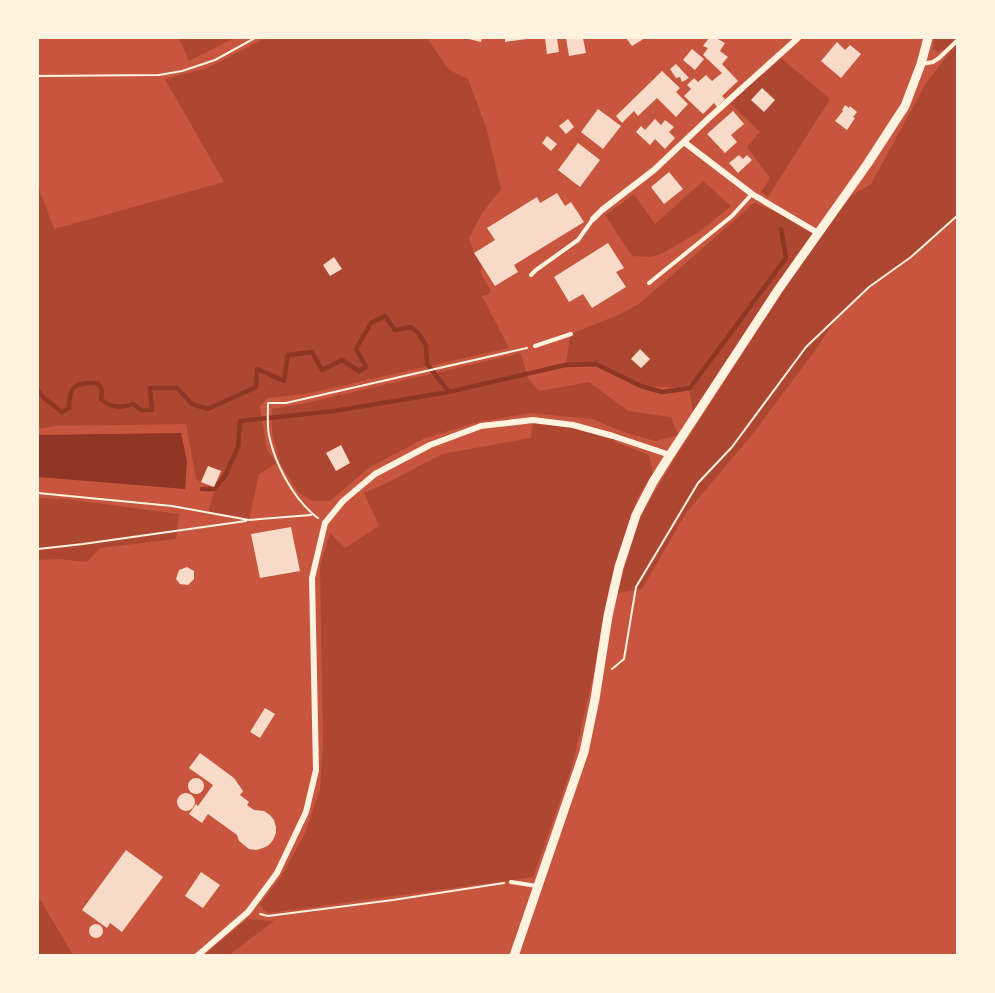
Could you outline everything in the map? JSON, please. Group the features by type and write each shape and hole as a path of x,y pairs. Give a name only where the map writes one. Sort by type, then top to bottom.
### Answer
{"main road":[{"path":"514,956 584,752 618,567 636,515 653,482 777,290 868,163 905,106 928,38"}],"street":[{"path":"593,219 654,170 798,38"},
{"path":"684,142 752,194 818,233"},
{"path":"197,956 248,912 277,873 306,812 316,770 312,578 325,523 343,501 375,474 430,445 481,426 533,420 573,425 670,455"}],"lane":[{"path":"921,64 933,62 957,40"},
{"path":"649,283 732,216 752,194"},
{"path":"531,275 578,240 593,219"},
{"path":"535,346 571,334"},
{"path":"512,882 538,886"}],"path":[{"path":"38,76 159,75 182,71 215,60 255,38"},
{"path":"598,679 624,659 636,587 698,483 732,447 806,347 868,287 911,257 957,215"},
{"path":"325,523 313,515 287,484 277,463 269,434 268,403 286,403 535,346"},
{"path":"38,493 172,506 249,520"},
{"path":"38,549 249,520 313,515"},
{"path":"248,912 268,916 512,882"}],"shaded area":[{"path":"179,38 234,38 189,61"},
{"path":"265,38 427,38 449,70 468,79 487,130 501,189 482,213 469,238 482,266 480,272 491,291 482,296 509,348 305,394 268,398 260,406 267,450 277,463 259,474 249,520 208,513 215,488 223,471 208,466 201,482 196,479 186,424 54,426 38,429 38,186 54,229 224,182 165,79 207,68"},
{"path":"934,38 955,38 947,48 937,52 933,49"},
{"path":"957,43 957,215 911,257 869,287 839,315 751,436 686,513 642,589 617,593 640,517 675,458 822,235 851,196 871,184 926,83"},
{"path":"780,57 830,99 768,197 761,192 770,178 747,147 760,132 729,102"},
{"path":"703,181 731,206 699,232 661,254 651,257 632,256 605,215 634,194 655,224"},
{"path":"754,203 798,221 818,233 694,418 689,388 641,386 596,364 565,365 571,334 639,304"},
{"path":"521,353 528,378 539,391 589,382 628,411 671,417 678,435 655,441 620,431 593,419 530,413 478,422 425,438 370,467 330,501 312,501 298,492 280,463 272,433 272,409"},
{"path":"533,420 573,425 613,436 615,442 649,455 653,473 638,497 609,588 593,677 572,767 533,877 269,913 261,908 260,904 281,877 305,833 320,790 323,742 320,566 330,533 345,548 379,526 364,493 442,454 531,438"},
{"path":"181,433 187,461 185,489 38,477 38,435"},
{"path":"38,498 66,499 179,514 176,539 100,548 87,562 58,559 38,560"},
{"path":"38,896 73,955 38,955"},
{"path":"247,919 274,921 229,955 204,955"}],"building":[{"path":"465,38 482,38 481,42"},
{"path":"505,38 527,38 527,39 505,42"},
{"path":"545,38 557,38 559,52 547,54"},
{"path":"566,38 583,38 586,53 569,56"},
{"path":"626,38 645,38 632,46"},
{"path":"709,38 716,38 725,43 720,51 728,57 722,64 738,81 722,96 725,99 717,107 714,103 703,114 684,96 691,89 687,85 694,78 698,82 706,75 712,81 722,73 703,55 708,48 703,46"},
{"path":"837,42 845,50 850,45 861,54 841,78 821,61"},
{"path":"692,49 704,59 695,70 683,60"},
{"path":"676,64 689,78 682,82 680,77 676,78 670,69"},
{"path":"662,71 680,88 676,92 688,104 676,117 657,98 638,116 634,111 622,123 616,116"},
{"path":"762,88 775,100 764,112 751,100"},
{"path":"845,105 857,112 847,130 835,121"},
{"path":"598,109 621,126 603,149 581,132"},
{"path":"733,111 744,124 731,135 737,142 725,153 707,134"},
{"path":"568,119 574,127 566,134 559,126"},
{"path":"655,119 661,125 665,120 674,127 669,132 675,138 665,149 655,139 650,145 636,132 641,126 645,130"},
{"path":"547,136 557,144 551,151 542,143"},
{"path":"578,143 600,160 580,187 558,170"},
{"path":"739,155 743,159 747,155 752,160 738,173 729,163"},
{"path":"669,172 683,189 664,204 651,187"},
{"path":"557,193 565,206 571,202 584,222 514,265 518,272 495,286 474,253 495,240 487,228 537,197 540,203"},
{"path":"608,243 624,268 616,272 626,287 592,308 583,294 569,302 554,277"},
{"path":"334,257 342,269 330,276 323,265"},
{"path":"640,349 650,359 641,368 631,359"},
{"path":"341,445 350,463 336,471 326,453"},
{"path":"208,466 221,471 214,487 201,482"},
{"path":"291,527 300,571 260,578 251,534"},
{"path":"187,567 194,571 194,579 188,585 180,584 176,579 179,570"},
{"path":"265,708 275,714 260,738 250,732"},
{"path":"200,753 234,778 243,791 240,795 249,802 247,805 254,810 264,811 274,820 276,833 269,845 256,850 249,849 239,841 237,835 208,814 202,823 189,814 196,804 198,806 213,785 189,768"},
{"path":"193,778 199,778 204,786 202,792 193,794 188,789 188,783"},
{"path":"186,793 192,796 195,802 192,808 186,811 180,808 177,802 180,796"},
{"path":"126,850 163,877 122,932 110,923 107,928 82,910"},
{"path":"201,872 220,885 203,908 185,896"},
{"path":"96,924 101,926 103,931 101,936 96,938 91,936 89,931 91,926"}],"waterway":[{"path":"38,390 44,398 62,412 69,408 70,394 75,386 90,383 98,383 102,390 101,399 112,406 133,404 141,410 152,410 150,388 177,388 192,404 208,409 256,387 257,369 284,381 288,355 312,352 322,370 342,360 359,371 366,367 356,349 371,323 385,316 395,330 411,327 418,333 426,345 427,364 449,392 565,365 596,364 641,386 662,392 690,388 786,258 781,229"},
{"path":"202,489 214,489 225,476 238,447 240,421 334,411 449,392"}]}
